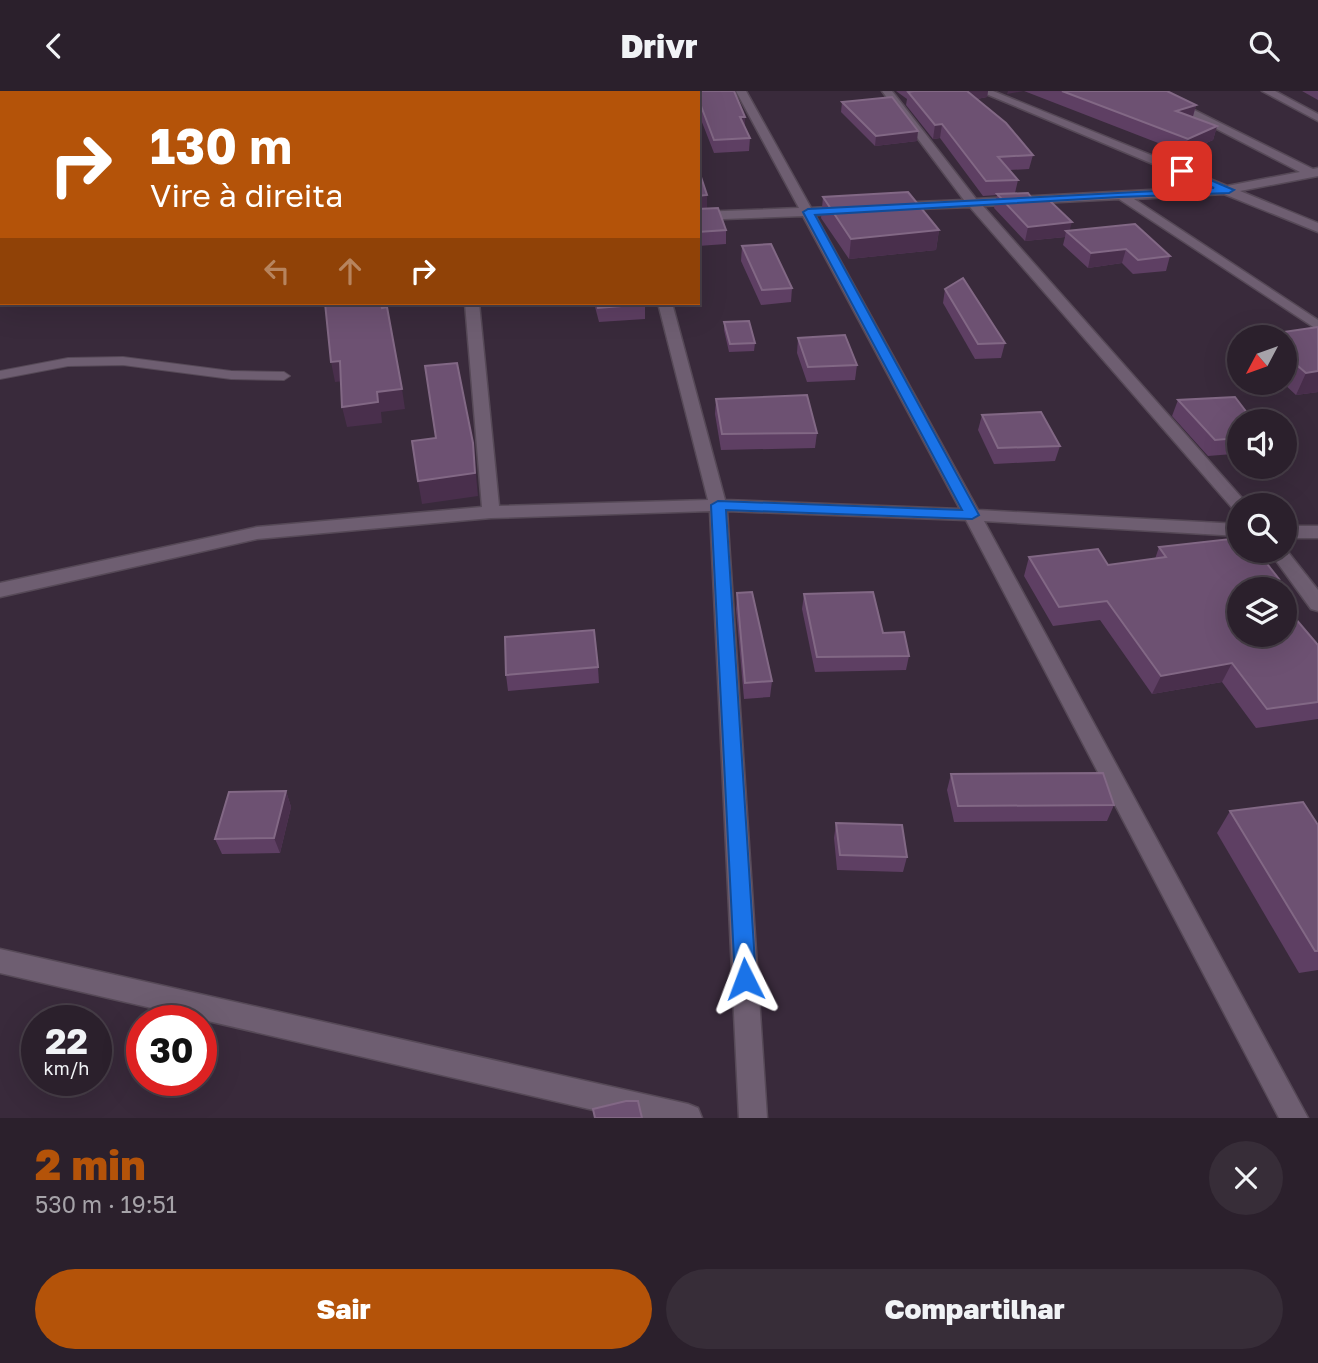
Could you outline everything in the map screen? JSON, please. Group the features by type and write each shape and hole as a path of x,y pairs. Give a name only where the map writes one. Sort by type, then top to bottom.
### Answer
{"street":[{"path":"741,91 972,515 1294,1118"},
{"path":"887,91 972,202 1229,493"},
{"path":"985,91 1318,228"},
{"path":"1148,91 1315,172"},
{"path":"1268,91 1318,118"},
{"path":"700,216 1229,190 1315,172"},
{"path":"1119,194 1318,326"},
{"path":"472,305 487,444 491,512"},
{"path":"666,305 718,505 753,1118"},
{"path":"0,590 257,533 491,512 718,505 972,515 1227,529"},
{"path":"1297,532 1318,532"},
{"path":"1287,563 1318,604"},
{"path":"0,961 648,1114 688,1118"}],"lane":[{"path":"0,375 68,362 123,361 231,375 284,376"}],"building":[{"path":"700,91 734,91 745,117 740,117 750,138 714,140 700,103"},
{"path":"967,91 1006,123 1033,155 998,157 1018,180 986,181 942,124 935,125 908,92"},
{"path":"1062,91 1167,91 1196,105 1176,111 1217,126 1188,139"},
{"path":"892,97 918,131 876,136 842,102"},
{"path":"700,174 707,195 700,196"},
{"path":"908,192 939,230 851,239 823,197"},
{"path":"1028,193 1034,201 1048,199 1072,222 1028,227 997,194"},
{"path":"718,208 726,230 700,232 700,209"},
{"path":"1135,224 1170,256 1138,260 1126,249 1091,253 1066,231"},
{"path":"771,244 792,288 762,290 742,246"},
{"path":"963,278 1005,343 978,344 945,289"},
{"path":"325,305 387,307 402,389 377,392 378,402 342,407 340,361 331,362"},
{"path":"597,305 633,305 598,308"},
{"path":"749,321 755,343 730,344 724,322"},
{"path":"1318,327 1318,371 1306,373 1297,365 1297,330"},
{"path":"845,335 857,365 808,367 798,338"},
{"path":"457,363 473,443 475,473 418,481 412,441 436,438 425,366"},
{"path":"807,395 817,433 722,434 716,399"},
{"path":"1235,397 1244,409 1227,409 1227,439 1215,440 1178,400"},
{"path":"1041,412 1060,446 998,448 982,415"},
{"path":"1227,539 1227,563 1266,563 1277,577 1227,577 1227,647 1297,647 1297,620 1318,645 1318,702 1267,709 1232,663 1161,676 1107,601 1059,607 1029,557 1098,549 1108,565 1166,557 1159,547"},
{"path":"752,592 772,681 745,683 737,593"},
{"path":"873,592 883,633 904,632 909,656 817,657 804,594"},
{"path":"594,630 598,667 506,675 505,637"},
{"path":"1103,773 1114,805 958,806 951,774"},
{"path":"286,791 274,838 215,839 229,792"},
{"path":"1303,802 1318,825 1318,951 1315,951 1230,811"},
{"path":"836,823 902,825 907,857 840,855"},
{"path":"626,1101 638,1101 642,1118 595,1118 593,1109"}],"route":[{"path":"745,979 718,505 972,515 808,212 1229,190 1182,171"}]}
